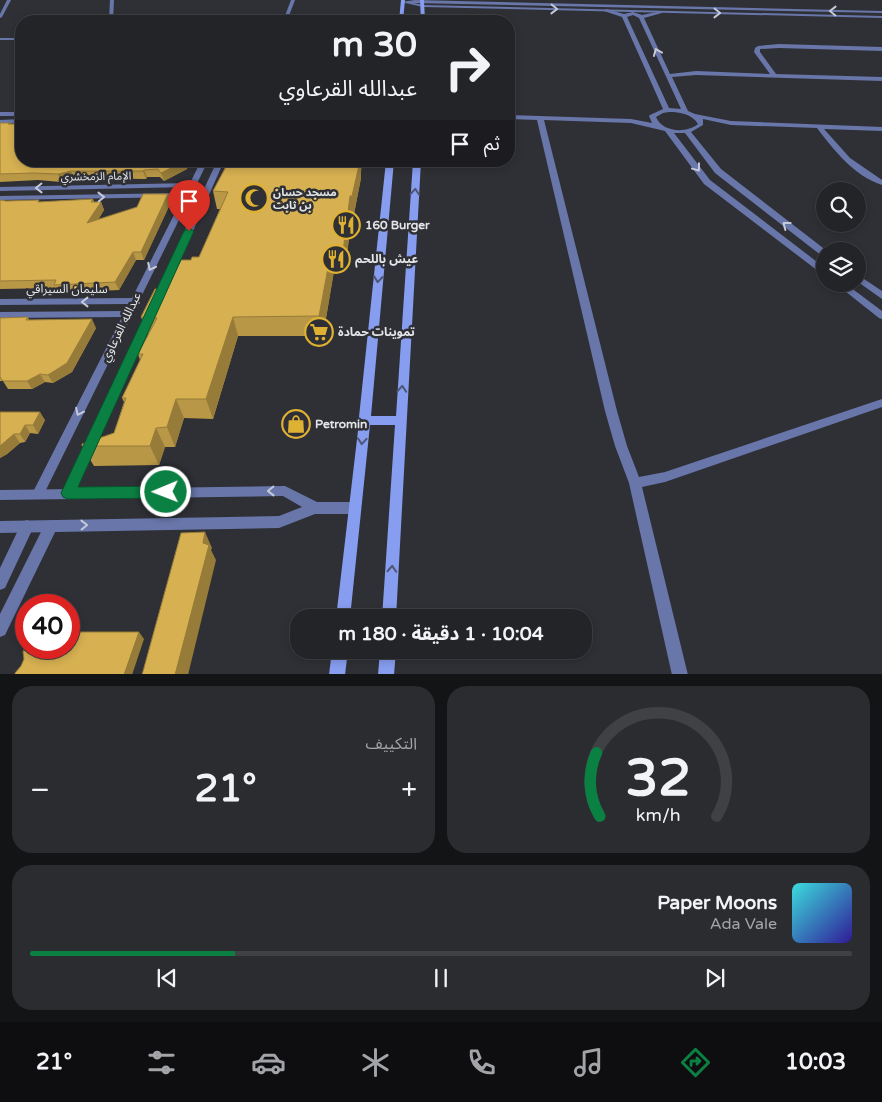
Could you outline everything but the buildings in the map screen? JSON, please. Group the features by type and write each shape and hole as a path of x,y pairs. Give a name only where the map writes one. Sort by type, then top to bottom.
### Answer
{"main road":[{"path":"402,15 403,1"},
{"path":"422,2 423,15"},
{"path":"344,609 356,508 363,420 389,167"},
{"path":"390,609 417,167"},
{"path":"363,420 400,421"},
{"path":"337,674 339,659"},
{"path":"386,674 387,659"}],"street":[{"path":"403,1 660,12 882,17"},
{"path":"422,2 882,12"},
{"path":"606,10 624,16 627,14 641,16 660,12"},
{"path":"624,16 667,111"},
{"path":"641,16 685,112"},
{"path":"775,76 757,52 758,48 778,46 882,49"},
{"path":"667,76 696,73 882,79"},
{"path":"631,121 667,111 685,112 695,116 731,123 882,129"},
{"path":"0,114 15,114"},
{"path":"654,115 652,116 654,122 665,128 707,182 816,265"},
{"path":"695,116 700,120 700,127"},
{"path":"515,117 631,121 686,131 731,123"},
{"path":"540,118 620,446 635,483 680,674"},
{"path":"0,122 15,121"},
{"path":"819,127 838,152 859,171 882,183"},
{"path":"686,131 718,171 816,247"},
{"name":"عبدالله القرعاوي","path":"38,494 202,167"},
{"name":"عبدالله القرعاوي","path":"68,493 218,167"},
{"name":"الإمام الزمخشري","path":"0,189 193,186"},
{"name":"الإمام الزمخشري","path":"0,198 188,195"},
{"path":"866,284 882,296"},
{"path":"850,292 882,316"},
{"name":"سليمان السيراقي","path":"0,302 134,302"},
{"name":"سليمان السيراقي","path":"0,315 128,314"},
{"path":"635,483 673,474 882,402"},
{"path":"0,495 285,491 315,508"},
{"path":"0,527 279,522 315,508 356,508"},
{"path":"0,583 27,526"},
{"path":"0,630 51,526"}],"lane":[{"path":"0,1 10,0"},
{"path":"0,17 10,0"},
{"path":"111,15 112,0"},
{"path":"287,15 293,0"},
{"path":"0,39 15,39"}],"place":[{"name":"مسجد حسان بن ثابت","path":"254,198"},
{"name":"160 Burger","path":"346,225"},
{"name":"عيش باللحم","path":"336,259"},
{"name":"تموينات حمادة","path":"319,332"},
{"name":"Petromin","path":"296,424"}],"route":[{"path":"166,492 68,493 189,231"}]}
